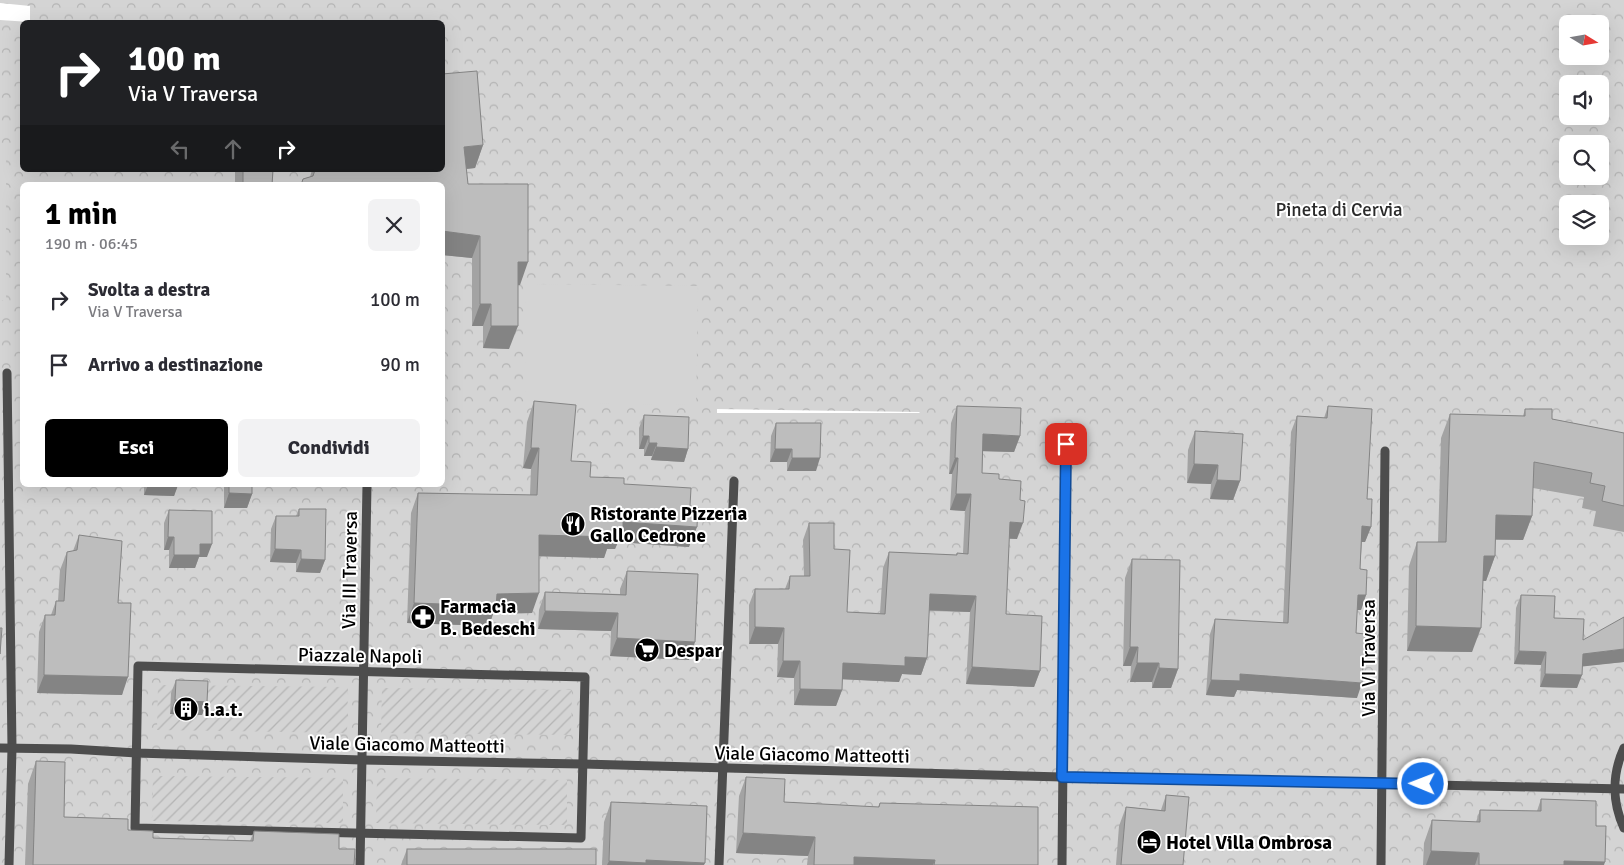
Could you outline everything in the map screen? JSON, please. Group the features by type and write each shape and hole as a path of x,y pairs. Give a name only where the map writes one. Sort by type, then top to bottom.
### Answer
{"street":[{"path":"7,373 12,748 9,865"},
{"path":"1062,865 1066,444"},
{"name":"Via VI Traversa","path":"1381,865 1385,451"},
{"path":"719,865 734,481"},
{"name":"Via III Traversa","path":"360,865 368,487"},
{"name":"Piazzale Napoli","path":"138,666 363,671 585,676 582,838 135,828 138,666"},
{"name":"Viale Giacomo Matteotti","path":"0,748 362,760 1624,789"},
{"path":"1624,748 1616,768 1614,788 1616,808 1624,828"}],"green space":[{"name":"Pineta di Cervia","path":"0,0 1624,0 1624,865 0,865 0,20 20,21 20,172 445,172 445,20 30,20 30,6 0,3","holes":["717,409 919,412 920,413 717,413"]},
{"path":"0,147 6,147 6,300 0,300"},
{"path":"526,284 698,286 696,405 525,403"},
{"path":"158,685 348,687 347,733 157,730"},
{"path":"382,688 572,690 571,735 381,733"},
{"path":"153,776 343,778 343,823 152,821"},
{"path":"377,778 567,780 567,825 376,823"}],"building":[{"path":"477,71 483,145 464,147 468,184 528,184 528,262 518,262 518,326 491,326 491,304 480,304 480,236 445,231 445,182 302,182 303,179 313,176 314,172 445,172 445,74"},
{"path":"243,172 273,172 272,182 243,182"},
{"path":"534,401 576,405 571,461 591,462 590,477 624,478 624,484 691,488 690,506 698,507 697,527 623,522 623,529 612,529 612,537 539,535 539,593 497,594 496,606 414,603 418,493 537,495 539,448 531,448"},
{"path":"957,406 1021,408 1020,436 983,434 982,473 999,474 999,479 1021,481 1020,500 1025,501 1023,523 1010,522 1006,614 1042,616 1040,671 972,667 976,596 930,594 927,658 905,657 905,666 843,663 842,690 800,689 800,661 783,661 784,628 755,627 755,589 789,589 790,576 810,576 809,523 834,523 834,549 850,550 847,612 885,614 889,552 968,554 971,494 956,494 958,458 955,458"},
{"path":"1328,406 1372,409 1367,499 1372,499 1371,527 1362,526 1360,569 1367,570 1366,595 1358,595 1356,633 1365,634 1362,683 1240,674 1240,681 1211,680 1215,619 1288,623 1297,416 1327,418"},
{"path":"1525,409 1552,409 1552,419 1624,433 1624,506 1602,501 1605,486 1590,483 1592,473 1534,462 1532,516 1496,515 1495,556 1484,556 1481,628 1416,626 1417,542 1446,542 1450,414 1525,416"},
{"path":"644,415 689,417 688,449 656,447 657,443 649,443 649,436 643,436"},
{"path":"776,423 821,423 820,458 792,458 792,449 775,449"},
{"path":"1195,431 1243,434 1240,481 1217,480 1218,465 1194,464"},
{"path":"229,487 252,487 252,494 229,493"},
{"path":"299,509 326,509 325,560 301,559 301,550 275,549 276,516 299,516"},
{"path":"169,510 212,511 212,544 200,544 200,555 174,555 174,537 168,537"},
{"path":"79,535 122,541 118,603 131,603 128,677 44,675 45,615 55,615 56,601 64,601 67,552 77,550"},
{"path":"1132,559 1180,560 1178,669 1159,668 1159,663 1137,663 1138,647 1130,647"},
{"path":"627,571 698,574 695,642 617,638 618,613 545,611 545,592 626,595"},
{"path":"1521,595 1555,596 1554,618 1584,619 1583,640 1624,617 1624,649 1583,654 1582,675 1545,674 1546,652 1519,651"},
{"path":"0,628 2,628 0,654"},
{"path":"176,680 208,681 207,702 175,700"},
{"path":"36,761 65,762 64,817 128,819 128,830 153,831 153,838 253,841 254,831 339,834 339,849 355,849 354,865 33,865"},
{"path":"746,777 785,779 784,802 879,807 880,803 1038,807 1038,865 934,865 935,860 854,857 854,865 814,865 815,837 743,833"},
{"path":"1166,795 1189,797 1183,865 1121,865 1126,807 1165,811"},
{"path":"1541,799 1596,801 1596,826 1606,826 1605,862 1564,861 1564,865 1479,865 1479,853 1431,851 1432,820 1480,822 1480,810 1541,811"},
{"path":"611,802 707,806 705,863 646,860 646,863 609,861"},
{"path":"407,849 596,849 596,865 407,865"}],"place":[{"name":"Ristorante Pizzeria Gallo Cedrone","path":"573,524"},
{"name":"Farmacia B. Bedeschi","path":"423,617"},
{"name":"Despar","path":"647,650"},
{"name":"i.a.t.","path":"186,709"},
{"name":"Hotel Villa Ombrosa","path":"1149,842"}],"route":[{"path":"1066,444 1062,777 1423,784"}]}
